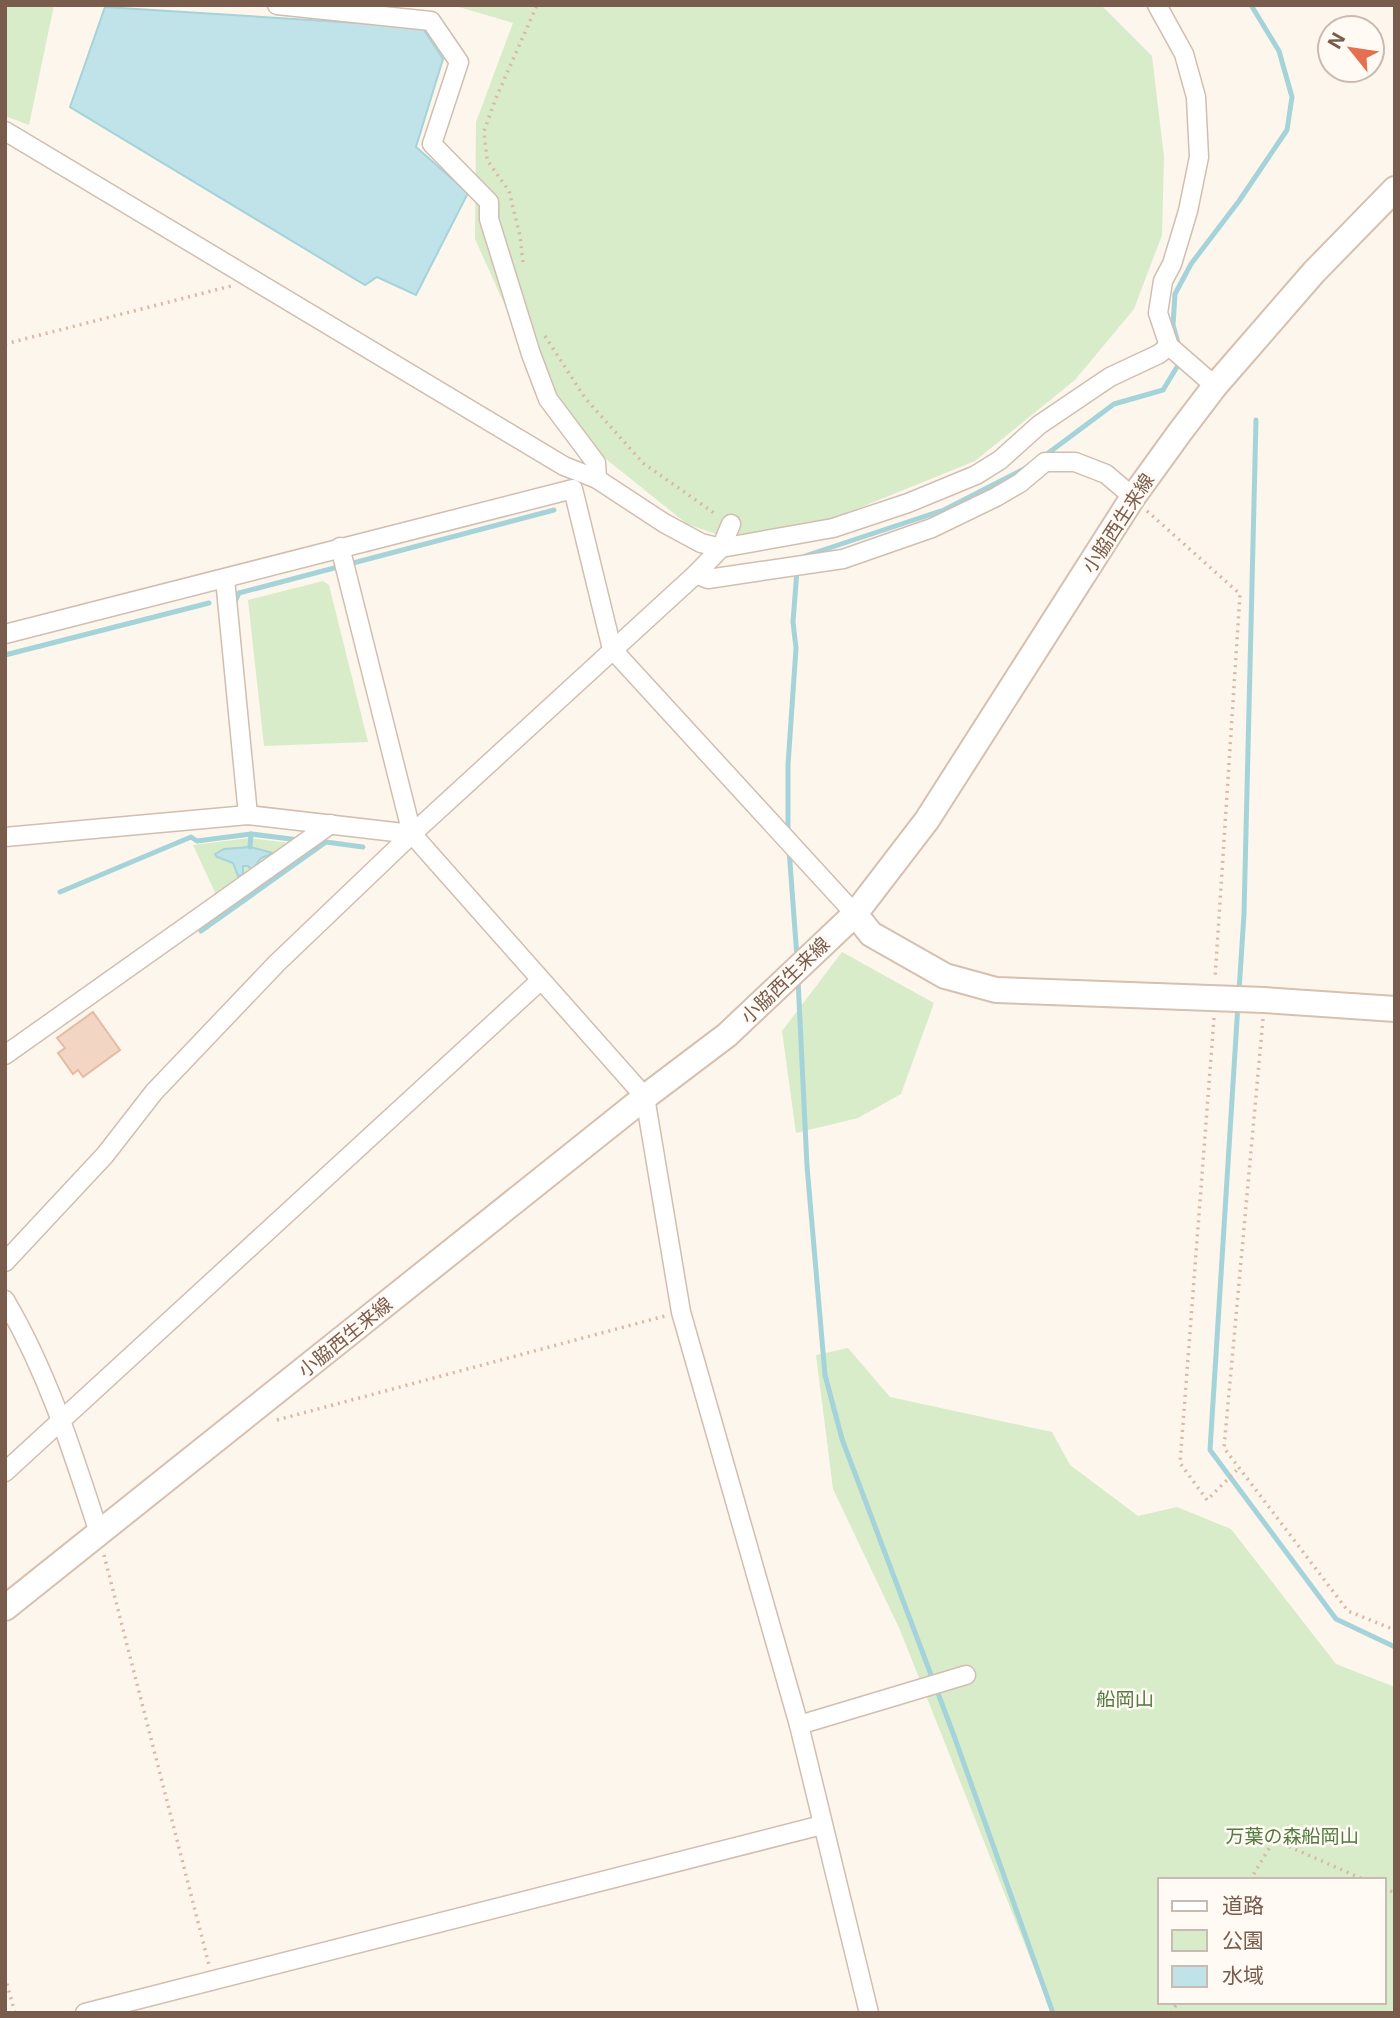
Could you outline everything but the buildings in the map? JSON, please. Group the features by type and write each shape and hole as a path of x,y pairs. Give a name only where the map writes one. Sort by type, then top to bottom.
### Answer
{"main road":[{"name":"小脇西生来線","path":"5,1608 645,1097 727,1035 855,914 927,820 1133,497 1216,386 1314,272 1395,189"},
{"path":"855,914 871,934 945,976 996,990 1215,991 1264,1000 1395,1009"}],"street":[{"path":"277,5 431,21 445,41 459,62 432,144 489,202 489,219 531,355 548,399 596,463 597,479"},
{"path":"1157,5 1184,54 1196,97 1199,157 1188,211 1172,264 1163,281 1158,313 1169,346 1216,386"},
{"path":"5,131 564,466 597,479 664,523 701,543 721,548 833,528 908,503 976,475 1000,460 1039,425 1101,383 1159,354 1169,346"},
{"path":"696,575 708,579 843,559 932,528 1020,483 1045,462 1075,462 1106,474 1133,497"},
{"path":"5,634 573,489 597,479"},
{"path":"573,489 612,649 855,914"},
{"path":"5,1262 105,1155 154,1092 277,963 412,834 696,575 721,548 731,524"},
{"path":"340,547 412,834 645,1097 681,1312 799,1725 869,2013"},
{"path":"225,579 248,815"},
{"path":"5,837 248,815 412,834"},
{"path":"5,1055 331,824"},
{"path":"5,1472 541,980"},
{"path":"5,1300 22,1329 62,1421 99,1533"},
{"path":"799,1725 967,1675"},
{"path":"85,2013 213,1978 822,1825"}],"path":[{"path":"524,271 520,236 509,191 487,160 484,131 537,5"},
{"path":"5,344 254,281"},
{"path":"544,334 585,398 643,463 731,524"},
{"path":"1133,497 1240,594 1215,991 1180,1463 1207,1500 1238,1469"},
{"path":"1264,1000 1224,1448 1348,1611 1395,1630"},
{"path":"275,1420 681,1312"},
{"path":"99,1533 213,1978"},
{"path":"1251,1878 1274,1839 1361,1878"},
{"path":"5,1978 15,2013"}],"green space":[{"path":"5,5 54,5 29,125 5,116"},
{"path":"452,5 1101,5 1152,56 1164,157 1162,235 1134,309 1075,380 975,461 758,549 687,524 556,419 475,239 476,122 513,23"},
{"path":"323,581 329,585 368,742 264,746 248,600"},
{"path":"250,838 298,844 218,899 193,845"},
{"path":"842,952 934,1003 901,1094 858,1118 796,1133 782,1031"},
{"name":"船岡山","path":"848,1348 890,1397 1052,1432 1070,1465 1138,1516 1177,1507 1231,1529 1336,1664 1395,1687 1395,2013 1052,2013 900,1630 833,1489 816,1355"}],"water":[{"path":"105,7 422,27 443,59 416,147 468,193 416,295 377,277 365,285 70,107"},
{"path":"250,847 273,853 261,858 252,870 243,866 243,875 238,876 233,863 215,854 224,849"}],"waterway":[{"path":"1179,346 1173,325 1175,294 1191,264 1239,201 1287,130 1292,97 1279,51 1251,5"},
{"path":"1043,457 1114,404 1163,390 1180,362"},
{"path":"1239,991 1244,914 1256,420"},
{"path":"803,559 805,556 944,510 1026,468"},
{"path":"233,606 239,593 554,510"},
{"path":"788,833 788,765 796,648 793,622 797,570"},
{"path":"5,655 209,603"},
{"path":"250,847 251,834"},
{"path":"60,892 191,837 197,841 251,834 299,840"},
{"path":"201,931 326,842 363,847"},
{"path":"789,849 797,958"},
{"path":"798,979 807,1166 825,1375 842,1439 953,1733 1053,2013"},
{"path":"1238,1004 1210,1450 1336,1619 1395,1647"}],"park label":[{"name":"万葉の森船岡山","path":"1292,1836"}]}
